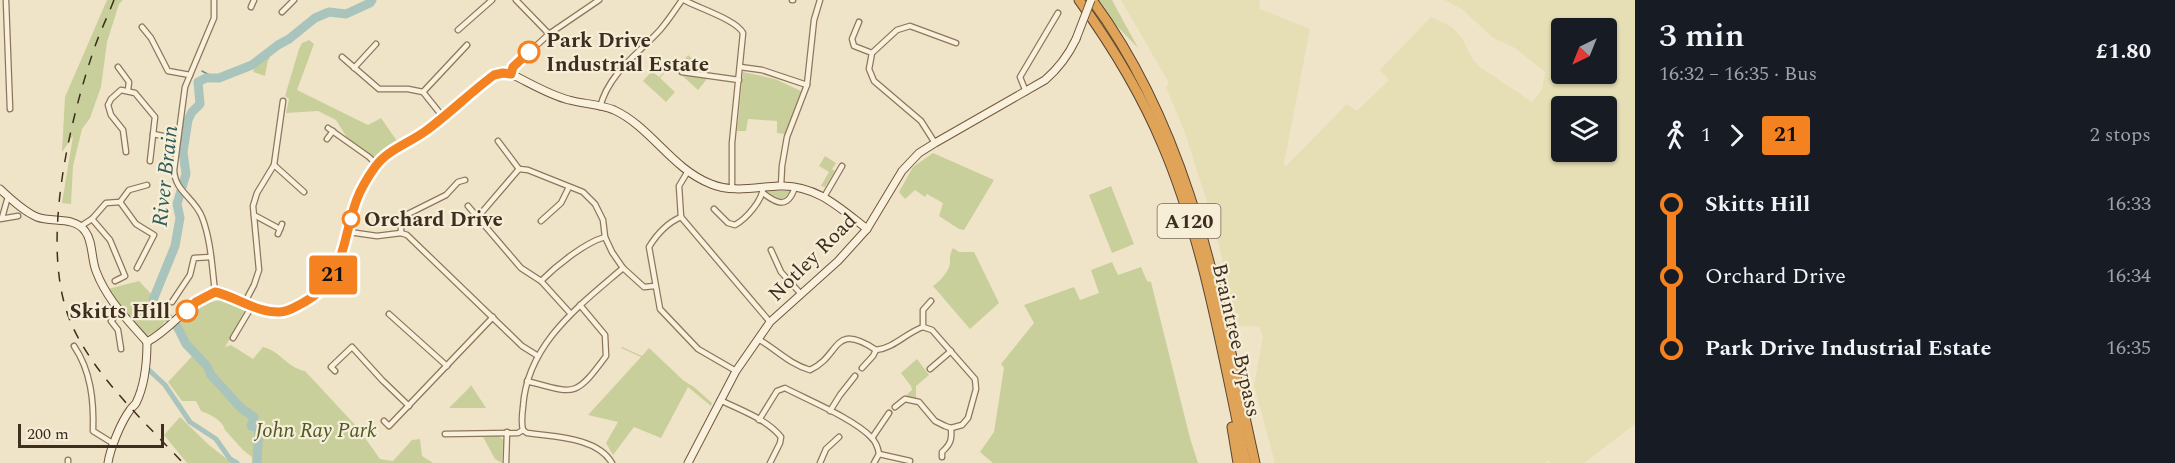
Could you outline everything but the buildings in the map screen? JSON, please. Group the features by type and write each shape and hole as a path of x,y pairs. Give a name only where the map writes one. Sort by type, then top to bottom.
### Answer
{"highway":[{"name":"Braintree Bypass","path":"1079,0 1127,72 1163,145 1177,182 1198,253 1246,463"},
{"name":"Braintree Bypass","path":"1091,0 1127,54 1155,106 1179,163 1207,252 1255,463"},
{"path":"1231,394 1231,423 1238,463"},
{"path":"1250,440 1256,447 1261,463"}],"street":[{"path":"5,0 10,109"},
{"path":"214,0 214,18 185,87 174,170 178,187 187,195 202,217 211,257 215,292"},
{"path":"251,7 254,0"},
{"path":"282,12 294,0"},
{"path":"458,30 492,0"},
{"path":"516,0 549,34"},
{"path":"511,74 513,67 549,34 599,0"},
{"path":"600,106 604,91 615,75 660,30 683,0 740,26 743,33 732,143 732,189"},
{"path":"781,186 787,137 807,85 813,20 820,0"},
{"name":"Notley Road","path":"688,463 736,371 770,322 838,261 867,229 902,171 919,153 1026,92 1057,69 1068,55 1076,39 1091,0"},
{"path":"1026,92 1020,77 1058,13"},
{"path":"859,22 858,30 852,39 854,46 872,53"},
{"path":"934,143 921,121 873,81 869,69 872,53 897,30 910,26 938,33 956,43"},
{"path":"142,27 152,38 168,70 190,75"},
{"path":"354,68 376,44"},
{"path":"423,92 467,45"},
{"path":"342,57 379,89 408,89 423,92 443,117"},
{"path":"118,67 129,82 128,90"},
{"path":"740,67 762,70 807,85"},
{"path":"683,68 682,72 739,80"},
{"path":"147,342 174,323 196,302 215,292 262,310 280,312 290,310 313,298 328,283 338,268 357,199 376,165 384,157 427,130 494,75 503,73 511,74 567,100 613,110 629,120 687,171 713,185 732,189 763,190 781,186 811,190 824,196 867,229"},
{"path":"126,152 123,130 111,115 108,105 111,99 122,90 135,93 155,117 150,161"},
{"path":"233,338 249,304 259,270 253,207 257,193 274,165 283,101"},
{"path":"105,120 111,115"},
{"path":"327,139 330,130 369,157 376,165"},
{"path":"153,134 178,139"},
{"path":"279,138 287,140"},
{"path":"498,141 519,169 528,170 583,192 595,204 603,220 604,237 623,268 644,287 655,286"},
{"path":"274,165 304,192"},
{"path":"824,196 842,166"},
{"path":"477,218 519,169"},
{"path":"687,171 679,186 681,217 770,322"},
{"path":"401,232 401,222 406,215 446,195 458,182 465,180"},
{"path":"81,226 92,219 106,203 120,202 129,190 147,185"},
{"path":"541,221 561,203 570,187"},
{"path":"763,190 776,203 782,203 795,187"},
{"path":"0,189 35,216 81,226 89,237 95,269 105,290 119,312 147,342 147,360 139,393 114,444 108,463"},
{"path":"714,209 728,223 735,225 748,213 763,190"},
{"path":"7,200 1,218 18,216"},
{"path":"120,202 136,224 154,235 136,268"},
{"path":"468,206 521,268 541,281 570,313"},
{"path":"254,215 280,229"},
{"path":"681,217 671,222 654,238 649,247 660,309 698,349 736,371"},
{"path":"92,219 110,240 125,276 115,281"},
{"path":"348,232 377,236 401,232 414,241 522,346 538,356"},
{"path":"541,281 550,272 596,240 604,237"},
{"path":"771,250 781,272 801,294"},
{"path":"172,302 190,275 194,258 211,257"},
{"path":"612,463 600,449 566,439 527,433 521,425 527,381 550,336 570,313 623,268"},
{"path":"923,327 923,309 931,301"},
{"path":"527,381 570,391 580,387 606,356 605,335 580,305"},
{"path":"104,324 111,321 119,312"},
{"path":"388,314 447,366"},
{"path":"384,421 390,426 493,317"},
{"path":"111,321 118,330 121,349"},
{"path":"758,339 771,346 784,358 810,370 816,367 843,339 861,340 876,350 887,348 923,327 932,330 971,374 976,389 968,418 962,425 951,428 935,421 919,402 905,399 895,407"},
{"path":"74,346 83,358 94,399 93,431 114,444"},
{"path":"335,370 331,366 352,347 409,406"},
{"path":"862,368 876,350"},
{"path":"930,369 951,351"},
{"path":"830,411 855,376"},
{"path":"759,420 777,391 785,388 830,411 872,438 877,444 879,454 874,463"},
{"path":"720,400 759,420 781,437 770,463"},
{"path":"872,438 889,413"},
{"path":"942,457 942,452 952,440 951,428"},
{"path":"445,434 518,433 523,430"},
{"path":"506,463 507,432"},
{"path":"820,463 826,448 839,437"},
{"path":"879,454 910,461"}],"shaded area":[{"path":"1121,0 1259,0 1260,9 1310,29 1284,163 1286,166 1347,104 1357,111 1389,80 1380,70 1431,17 1452,27 1462,38 1473,60 1480,67 1532,102 1542,90 1545,72 1515,48 1492,37 1463,10 1445,0 1635,0 1635,424 1584,463 1550,463 1549,460 1545,463 1275,463 1254,385 1263,337 1259,326 1238,326 1213,221 1185,133 1166,87 1169,83"}],"green space":[{"path":"107,0 123,0 119,4 107,42 101,87 90,118 82,129 73,166 71,204 62,203 73,136 62,152 65,97"},
{"path":"1098,0 1112,0 1138,48 1112,21"},
{"path":"309,40 314,44 297,90 368,125 381,118 399,144 376,159 349,141 336,120 318,111 286,113 289,99 285,96 299,49 302,43"},
{"path":"688,55 710,75 698,90 676,70"},
{"path":"268,56 270,59 265,76 253,72 255,67"},
{"path":"671,65 660,78 675,92 666,102 643,81 652,71 659,77"},
{"path":"743,72 775,79 801,91 785,134 777,133 777,121 748,119 746,131 737,131"},
{"path":"933,153 994,180 964,230 939,216 943,203 927,194 925,197 915,190 905,199 899,192 913,167"},
{"path":"825,156 836,163 832,169 835,171 825,187 821,186 829,172 819,166"},
{"path":"1111,186 1134,244 1112,253 1089,195"},
{"path":"766,191 790,191 782,199 776,199"},
{"path":"953,248 959,252 974,252 999,303 970,329 933,286 948,269"},
{"path":"1112,262 1118,275 1141,267 1147,281 1151,282 1198,463 993,463 980,452 994,432 1004,368 1001,364 1034,323 1024,305 1074,287 1080,300 1099,293 1091,270"},
{"path":"139,281 154,297 153,308 166,320 160,328 148,335 147,342 108,289"},
{"name":"John Ray Park","path":"225,299 249,307 225,347 231,345 253,359 263,347 305,371 358,428 380,459 393,461 412,440 420,439 422,456 433,463 252,463 252,457 243,450 218,420 201,411 196,401 182,401 168,382 196,352 179,324 197,305"},
{"path":"622,347 642,356 649,348 684,381 712,403 711,406 688,387 661,438 634,427 613,455 606,443 618,422 588,415 641,357"},
{"path":"917,359 929,375 916,386 916,400 904,397 912,390 901,373"},
{"path":"471,385 486,408 449,408 469,388"},
{"path":"180,417 232,463 187,463 164,435"},
{"path":"499,436 503,440 502,463 495,459 483,437"}],"waterway":[{"name":"River Brain","path":"257,463 259,428 251,426 254,417 241,408 211,375 207,366 186,344 178,328 153,300 175,246 180,218 177,204 186,174 183,152 188,120 200,104 198,82 206,78 219,78 252,65 315,18 329,12 346,14 372,0"},
{"name":"River Brain","path":"202,71 219,78"},
{"path":"149,370 165,385 190,422 216,439 230,459 237,463"}],"railway":[{"path":"114,0 92,55 74,116 67,151 58,222 57,256 61,288 69,318 90,358 119,395 183,463"}],"bus line":[{"name":"21","path":"187,311 196,302 215,292 227,294 262,310 280,312 290,310 313,298 328,283 338,268 357,199 376,165 398,147 427,130 494,75 511,74 513,67 529,52"}],"place":[{"name":"Park Drive Industrial Estate","path":"529,52"},
{"name":"Orchard Drive","path":"351,219"},
{"name":"Skitts Hill","path":"187,311"}]}
